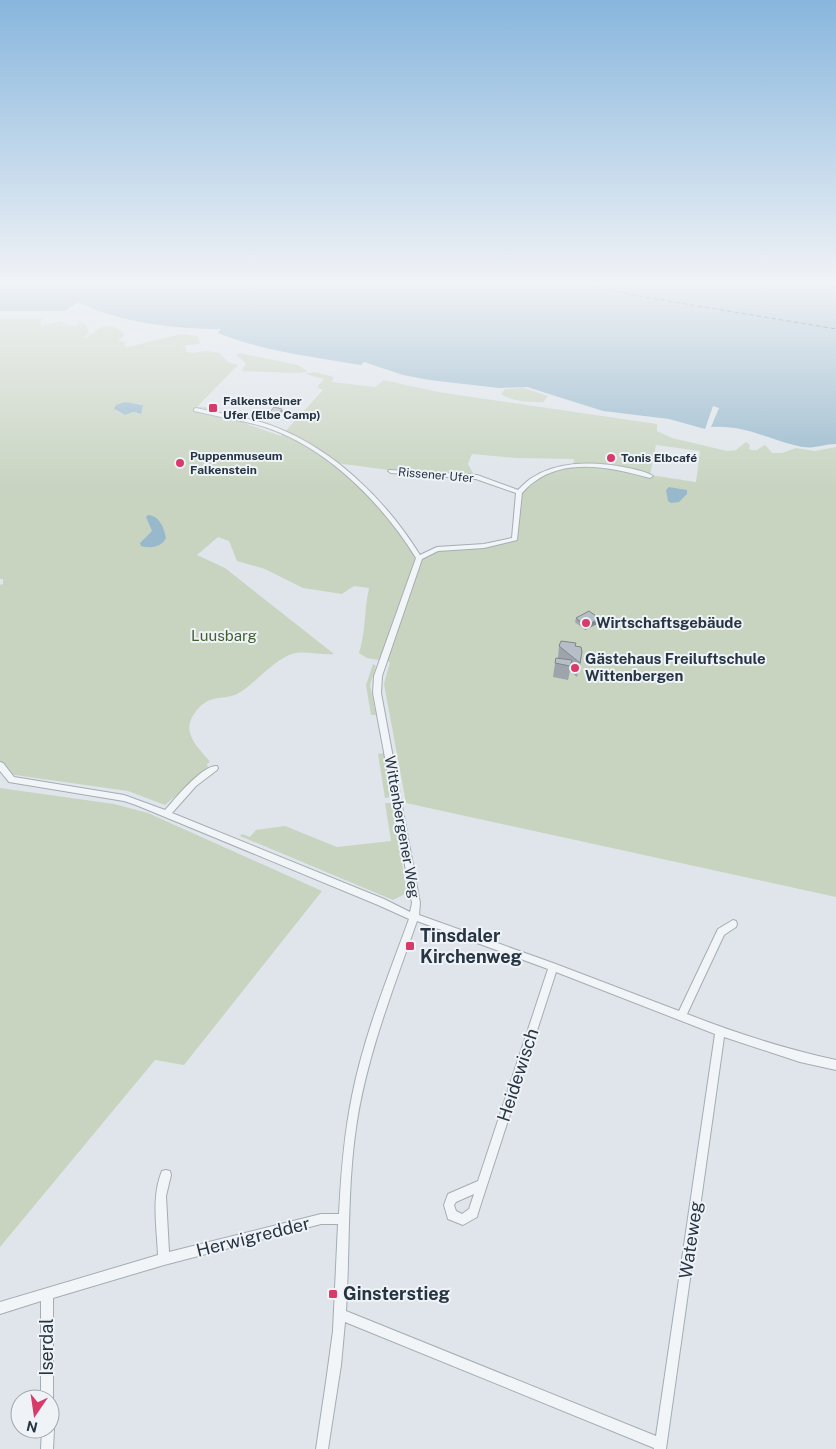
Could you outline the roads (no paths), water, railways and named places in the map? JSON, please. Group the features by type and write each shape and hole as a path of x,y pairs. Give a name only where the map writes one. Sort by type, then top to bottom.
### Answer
{"street":[{"path":"215,414 267,426 296,439 324,457 360,484 408,537 419,558 437,549 484,546 515,539 519,492 539,475 576,466 618,468 650,476"},
{"name":"Rissener Ufer","path":"391,471 477,477 519,492"},
{"name":"Wittenbergener Weg","path":"322,1449 332,1390 340,1314 345,1172 357,1093 373,1038 414,916 416,903 376,693 378,676 384,657 419,558"},
{"path":"0,765 12,780 124,798 167,813 381,902 400,912 553,967 720,1031 800,1057 836,1065"},
{"path":"167,813 193,784 214,768"},
{"path":"682,1015 721,932 732,924"},
{"name":"Heidewisch","path":"483,1184 553,967"},
{"name":"Wateweg","path":"660,1447 720,1031"},
{"path":"164,1259 161,1196 166,1175"},
{"name":"Herwigredder","path":"0,1308 164,1259 321,1219 342,1219"},
{"name":"Iserdal","path":"47,1295 48,1389"},
{"path":"340,1314 660,1447"}],"water":[{"path":"286,353 836,353 836,444 804,447 746,430 711,427 719,408 713,406 705,429 669,419 603,411 527,387 499,388 429,380 403,375 364,362 361,365"},
{"path":"125,402 143,405 141,414 133,412 125,415 114,409 116,405"},
{"path":"669,487 687,490 687,494 679,502 671,503 668,501 666,490"},
{"path":"148,515 158,520 163,527 166,538 159,545 152,547 141,546 140,543 152,531 146,517"}],"place":[{"name":"Falkensteiner Ufer (Elbe Camp)","path":"213,408"},
{"name":"Tonis Elbcafé","path":"611,458"},
{"name":"Puppenmuseum Falkenstein","path":"180,463"},
{"name":"Wirtschaftsgebäude","path":"586,623"},
{"name":"Gästehaus Freiluftschule Wittenbergen","path":"575,668"},
{"name":"Tinsdaler Kirchenweg","path":"410,946"},
{"name":"Ginsterstieg","path":"333,1294"}],"park label":[{"name":"Luusbarg","path":"224,636"}]}
